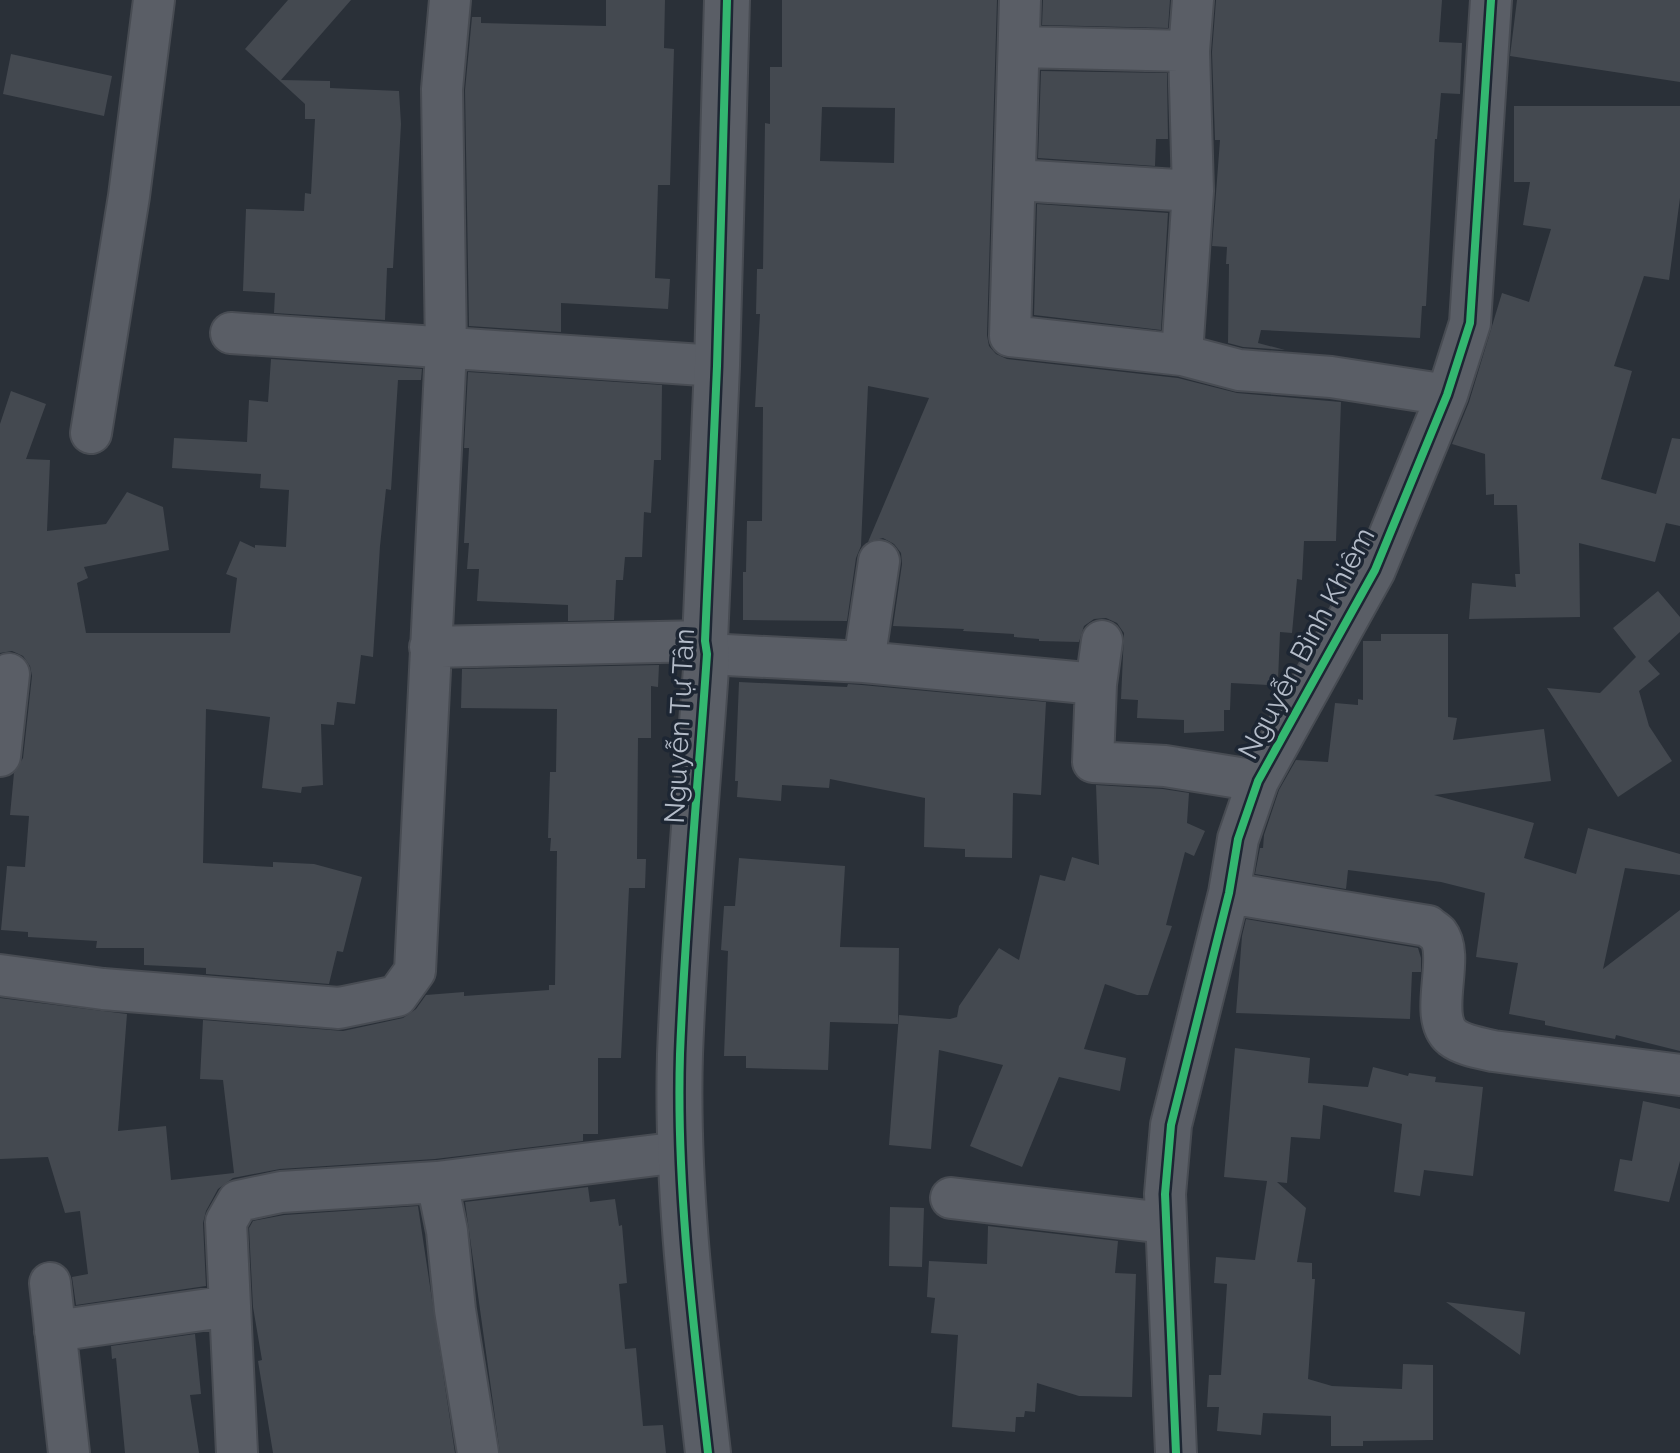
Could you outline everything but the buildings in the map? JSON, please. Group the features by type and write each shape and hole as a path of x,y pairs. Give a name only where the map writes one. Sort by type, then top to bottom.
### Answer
{"street":[{"path":"91,433 129,196 154,0"},
{"path":"0,975 103,989 339,1008 397,996 415,971 446,349 442,89 450,0"},
{"name":"Nguyễn Tự Tân","path":"708,1453 681,1152 680,1054 706,647 727,0"},
{"path":"1020,0 1010,336 1182,355 1239,370 1331,377 1447,395"},
{"path":"1182,355 1193,191 1189,51 1193,0"},
{"name":"Nguyễn Bình Khiêm","path":"1176,1453 1165,1223 1171,1125 1229,893 1238,839 1258,781 1375,570 1447,395 1470,323 1491,0"},
{"path":"1019,47 1189,51"},
{"path":"1016,180 1193,191"},
{"path":"231,333 717,366"},
{"path":"864,662 879,561"},
{"path":"1102,641 1096,684 1093,762 1165,766 1258,781"},
{"path":"430,647 706,647 1096,684"},
{"path":"0,756 9,674"},
{"path":"1229,893 1428,926 1440,935 1443,950 1445,1028 1453,1038 1470,1046 1680,1075"},
{"path":"237,1453 226,1222 238,1201 281,1192 437,1182 681,1152"},
{"path":"437,1182 447,1231 455,1310 478,1453"},
{"path":"951,1198 1165,1223"},
{"path":"50,1283 69,1453"},
{"path":"55,1331 230,1306"}],"cycle path":[{"path":"708,1453 691,1304 679,1104 688,904 707,654 727,0"},
{"path":"1176,1453 1165,1194 1171,1125 1229,893 1238,839 1258,781 1375,570 1447,395 1470,323 1491,0"}]}
